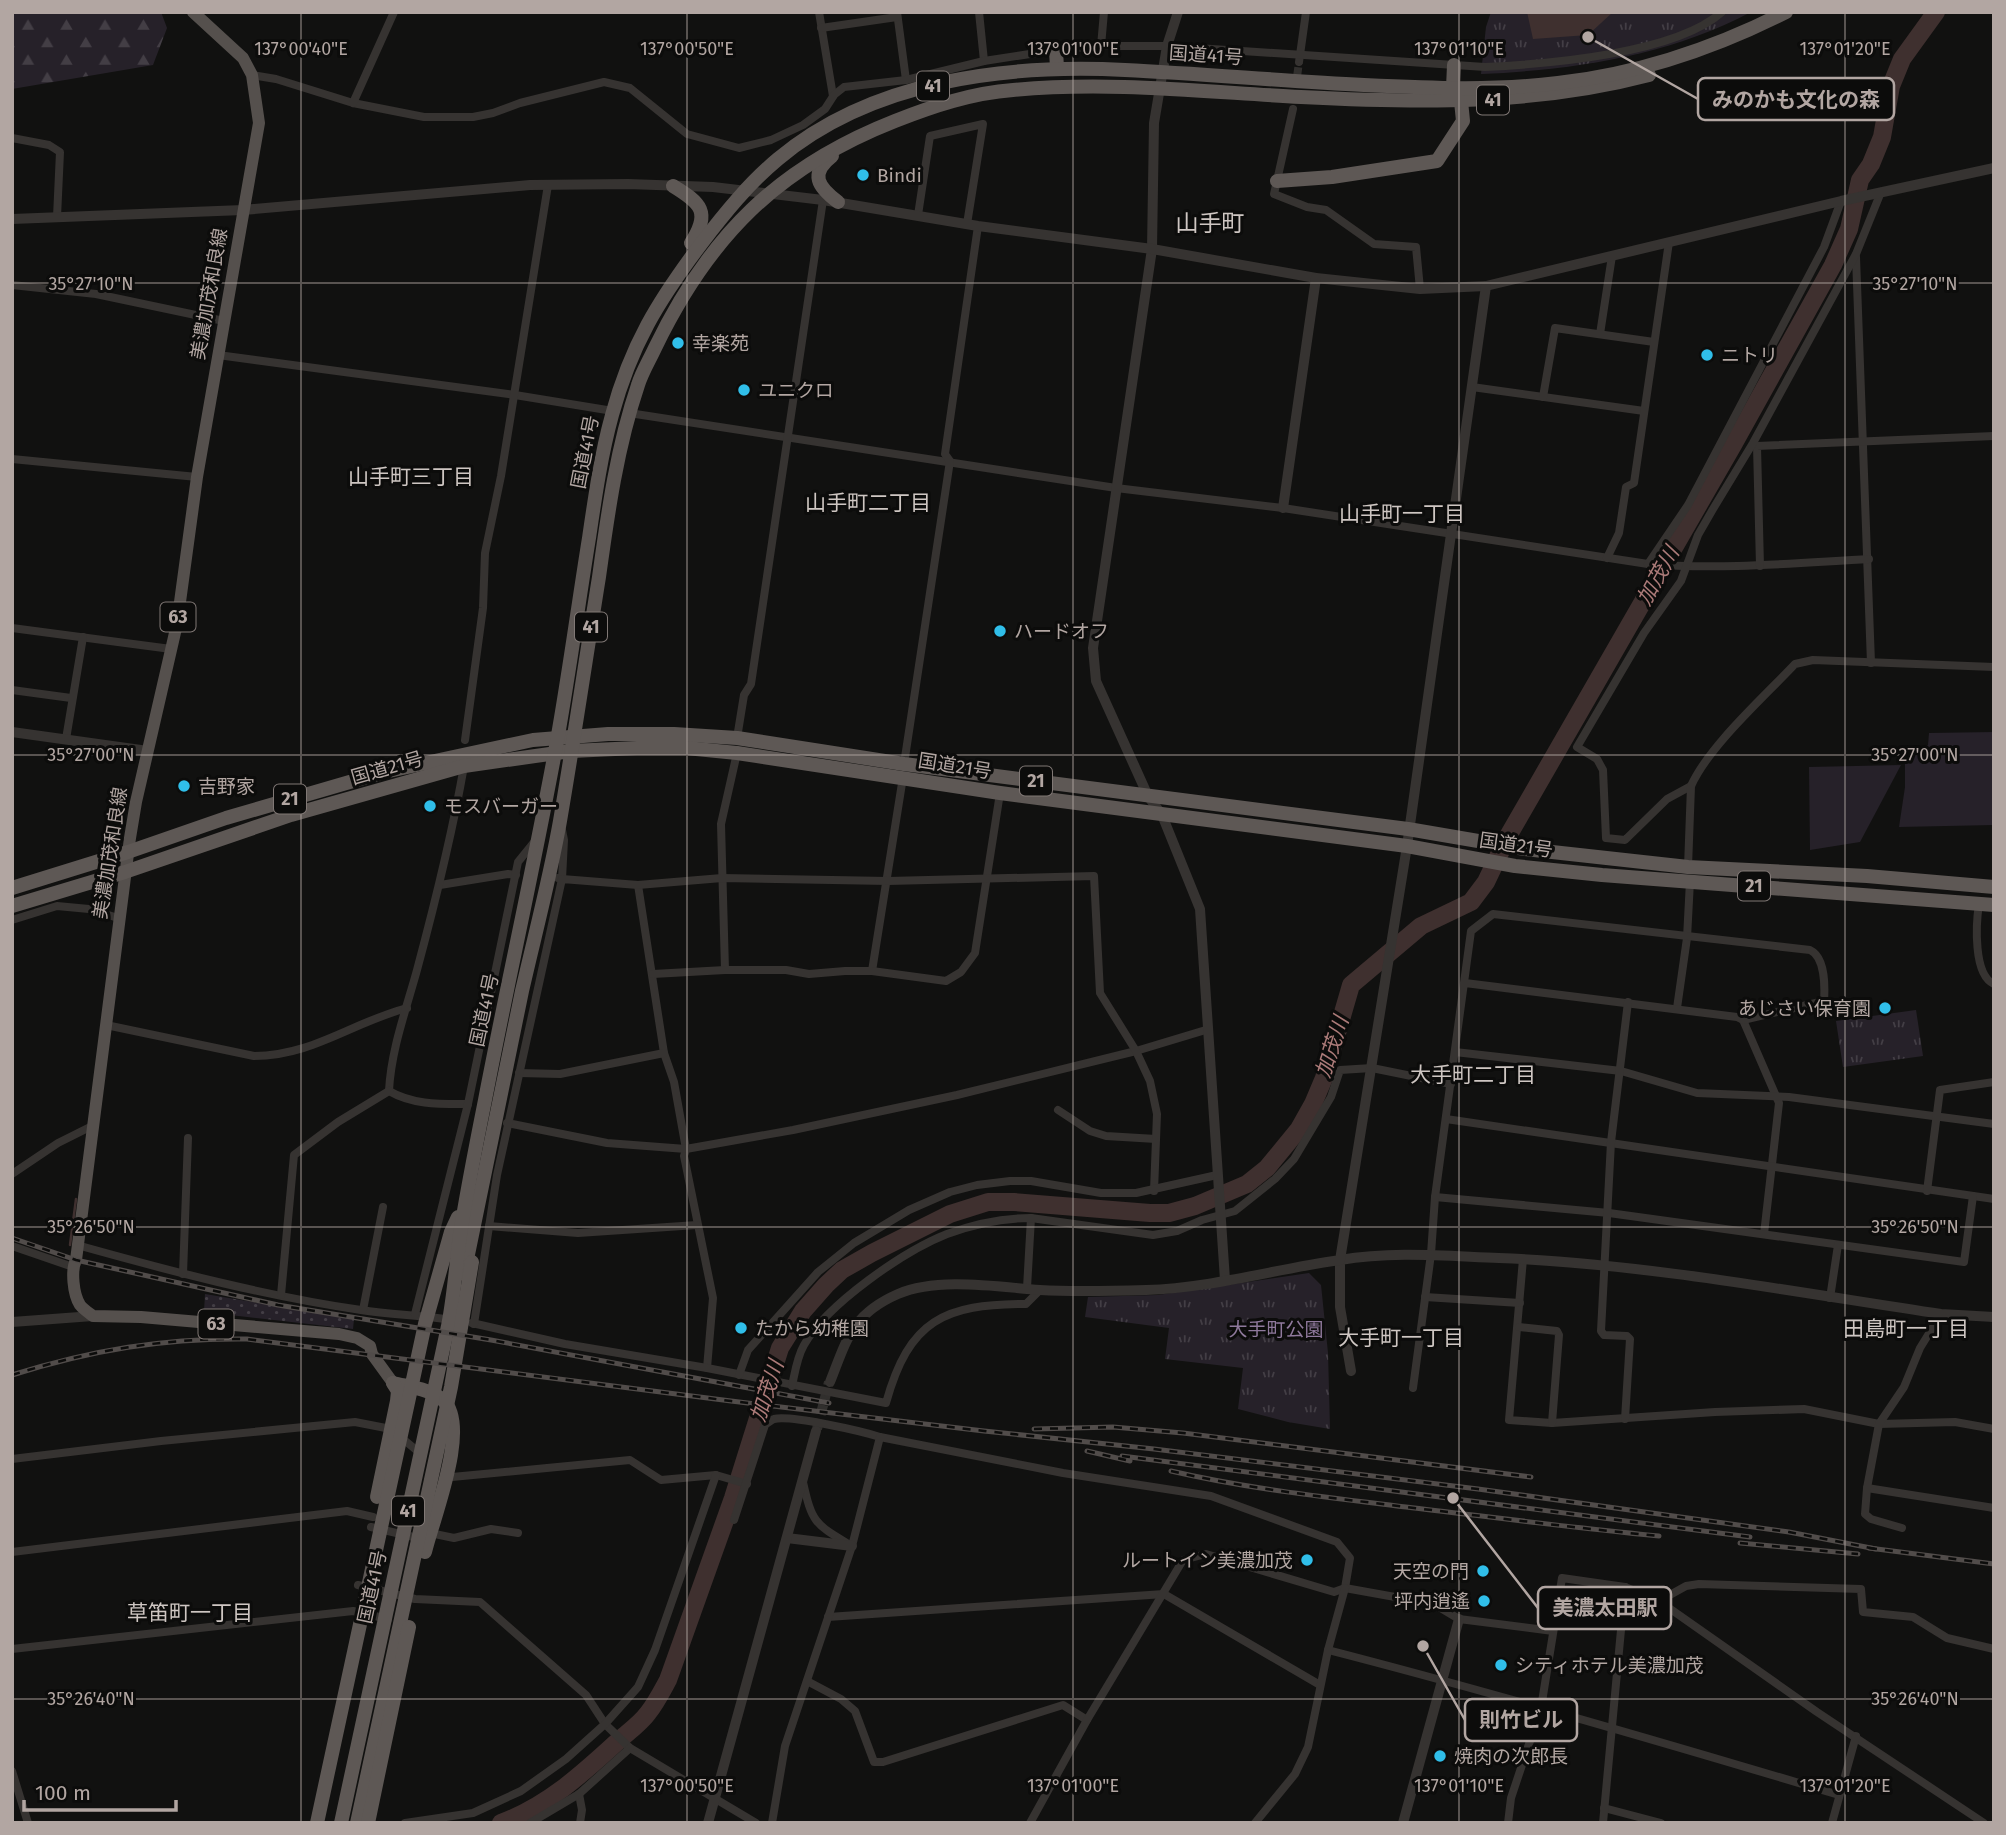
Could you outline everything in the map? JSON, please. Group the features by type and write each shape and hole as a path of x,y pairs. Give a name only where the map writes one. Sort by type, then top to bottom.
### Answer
{"highway":[{"name":"国道41号","path":"347,1823 482,1226 492,1099 557,737 594,503 613,411 646,324 714,226 779,158 804,140 866,107 948,82 989,74 1057,68 1174,72 1329,83 1505,88 1612,75 1710,48 1786,12"},
{"name":"国道41号","path":"341,1823 448,1326 467,1197 492,1099 555,880 560,820 605,535 629,413 640,379 691,281 713,250 739,222 791,175 829,150 921,110 960,98 1008,90 1081,85 1302,97 1461,101 1549,95 1616,84 1727,49 1758,36 1801,12"},
{"path":"1056,50 1057,68"},
{"path":"1453,88 1454,65"},
{"path":"1277,181 1332,177 1437,161 1464,121 1461,101"},
{"path":"830,201 820,184 818,172 821,165 871,130"},
{"path":"673,186 694,199 702,212 700,229 680,260 675,279"},
{"name":"国道21号","path":"12,888 226,818 384,772 533,740 574,736 674,734 737,738 904,770 1000,793 1407,846 1515,866 1602,875 1867,876 1994,887"},
{"name":"国道21号","path":"12,906 125,872 291,815 464,766 571,751 686,748 1148,796 1408,829 1497,846 1689,874 1994,905"},
{"path":"314,1820 425,1324 451,1232 467,1197"},
{"path":"357,1823 451,1387 482,1226"},
{"path":"314,1820 398,1391 393,1383"},
{"path":"368,1823 409,1624 454,1441 453,1415 443,1400 429,1393 393,1383"}],"main road":[{"name":"美濃加茂和良線","path":"93,1316 80,1305 73,1266 118,918 136,802 177,624 197,477 259,123 252,75 243,58 193,12"},
{"name":"63","path":"93,1316 141,1317 339,1334 357,1338 370,1346 372,1354 393,1383"}],"street":[{"path":"353,103 394,12"},
{"path":"819,12 833,96"},
{"path":"979,12 984,61"},
{"path":"1101,46 1104,12"},
{"path":"1178,12 1167,46 1154,123 1152,250 1093,648 1093,663 1097,681 1148,796 1162,815 1200,909 1225,1280"},
{"path":"1300,58 1306,12"},
{"path":"252,75 276,79 353,103 424,117 472,117 604,82 630,88 687,134 738,148 771,140 803,124 825,109 833,96 844,87 906,80 984,61 1056,50 1101,46 1167,46 1300,58 1485,67 1534,65 1627,50 1677,37 1709,23 1723,12"},
{"path":"821,28 897,15 906,80"},
{"path":"1293,109 1274,194 1307,207 1326,210 1374,244 1416,247 1420,289"},
{"path":"872,971 888,881 950,461 945,454 983,124 930,136 918,215"},
{"path":"12,138 49,145 60,152 57,217"},
{"path":"12,219 243,210 484,188 548,185 673,186 771,193 830,201 1316,278 1420,289 1486,286 1841,201 1994,168"},
{"path":"466,740 483,608 485,554 548,185"},
{"path":"1691,786 1667,799 1625,841 1606,838 1603,770 1597,759 1577,747 1644,633 1681,581 1713,509 1755,445 1856,254 1881,192"},
{"path":"737,738 744,695 751,684 788,435 830,201"},
{"path":"1648,564 1688,505 1824,247 1841,201"},
{"path":"1606,558 1619,533 1626,487 1634,483 1669,242"},
{"path":"1856,254 1871,663"},
{"path":"1600,334 1612,256"},
{"path":"1283,508 1316,278"},
{"path":"12,285 96,295 224,321"},
{"path":"1351,1371 1340,1307 1340,1260 1407,846 1486,286"},
{"path":"1543,397 1555,328 1654,342"},
{"path":"218,355 613,411"},
{"path":"1472,387 1644,411"},
{"path":"629,413 788,435 1116,488 1283,508 1648,564 1685,567 1869,559"},
{"path":"1755,445 1994,436"},
{"path":"1755,445 1760,565"},
{"path":"12,459 197,477"},
{"path":"12,628 171,649"},
{"path":"66,739 83,637"},
{"path":"1677,1008 1687,938 1691,786 1708,757 1795,664 1813,660 1994,667"},
{"path":"12,690 71,698"},
{"path":"12,732 148,751"},
{"path":"724,970 721,824 737,754"},
{"path":"389,1091 390,1075 440,885 464,766"},
{"path":"653,974 724,970 786,970 808,974 872,971 946,981 961,972 975,953 1000,793"},
{"path":"415,1314 468,1104 516,875 522,856 538,838"},
{"path":"440,885 516,875"},
{"path":"474,1324 482,1226 519,1073 555,880 638,885 722,878 888,881 1094,876 1100,993 1136,1051 1150,1081 1155,1103 1157,1114 1154,1191"},
{"path":"638,885 664,1053 674,1082 686,1149 684,1156 713,1298 707,1368"},
{"path":"1979,904 1976,925 1981,965 1983,975 1994,984"},
{"path":"12,920 57,906 89,909 118,918"},
{"path":"1413,1388 1431,1254 1435,1197 1471,932 1493,915 1810,950 1820,959 1825,1001 1743,1020 1677,1008 1465,983"},
{"path":"1625,1419 1630,1339 1627,1336 1604,1335 1601,1331 1611,1142 1628,1002"},
{"path":"106,1025 254,1056 276,1056 328,1041 407,1008"},
{"path":"1743,1020 1779,1103 1764,1234"},
{"path":"508,1123 607,1143 686,1149 793,1130 957,1095 1136,1051 1209,1030"},
{"path":"1455,1052 1621,1071 1697,1093 1789,1097 1994,1124"},
{"path":"519,1073 560,1074 664,1053"},
{"path":"792,1386 802,1347 815,1327 852,1293 888,1267 947,1234 987,1223 1031,1219 1153,1235 1177,1231 1221,1212 1235,1211 1250,1201 1294,1159 1331,1097 1339,1070 1372,1068 1451,1084"},
{"path":"1927,1191 1940,1090 1994,1082"},
{"path":"389,1091 402,1098 431,1104 468,1104"},
{"path":"281,1295 294,1155 338,1122 389,1091"},
{"path":"1058,1110 1090,1131 1106,1136 1156,1139"},
{"path":"1446,1119 1994,1199"},
{"path":"12,1174 58,1143 92,1126"},
{"path":"183,1275 188,1138"},
{"path":"743,1375 748,1350 818,1272 854,1242 909,1210 950,1192 1010,1181 1031,1181 1101,1193 1154,1191 1218,1177"},
{"path":"1435,1197 1609,1213 1964,1262 1973,1196"},
{"path":"363,1311 383,1207"},
{"path":"1027,1288 1031,1219"},
{"path":"482,1226 578,1233 697,1225"},
{"path":"77,1245 183,1275 281,1295 363,1311 415,1314 474,1324 565,1344 886,1403 895,1372 906,1351 931,1325 954,1311 973,1306 1026,1304 1040,1290"},
{"path":"1830,1298 1838,1245"},
{"path":"12,1246 73,1266"},
{"path":"830,1382 851,1330 870,1308 917,1287 1149,1290 1225,1280 1373,1254 1431,1254 1606,1266 1941,1314 1994,1317"},
{"path":"1524,1259 1509,1420 1552,1423 1804,1409 1879,1424 1955,1422 1994,1429"},
{"path":"1425,1297 1520,1303"},
{"path":"1902,1528 1871,1519 1865,1514 1867,1488 1879,1424 1903,1387 1920,1348 1941,1314"},
{"path":"12,1322 93,1316"},
{"path":"1519,1327 1557,1331 1559,1335 1552,1423"},
{"path":"734,1520 765,1425 774,1419 794,1419 1063,1473 1211,1496 1337,1542 1350,1558 1308,1747 1295,1774 1255,1823"},
{"path":"12,1459 355,1422 391,1429 446,1475 452,1477 630,1460 661,1480 720,1475 745,1483"},
{"path":"708,1823 816,1431"},
{"path":"772,1823 785,1746 852,1546 880,1437"},
{"path":"405,1823 472,1813 520,1791 566,1759 606,1724 638,1687 655,1650 720,1475"},
{"path":"803,1482 808,1507 819,1527 852,1546"},
{"path":"1867,1488 1994,1508"},
{"path":"12,1552 347,1511 372,1522 429,1536 454,1538 491,1529 518,1533"},
{"path":"787,1538 852,1546"},
{"path":"1030,1823 1087,1720 1183,1560 1206,1554 1334,1592 1345,1588 1434,1604 1459,1619 1553,1631"},
{"path":"1508,1823 1511,1798 1541,1707 1562,1578 1625,1587 1659,1601 1817,1712 1984,1823"},
{"path":"1659,1601 1686,1586 1699,1584 1861,1589 1863,1612 1913,1617 1947,1637 1994,1649"},
{"path":"359,1586 415,1599 480,1602 586,1695 606,1724 630,1748 756,1823"},
{"path":"1603,1823 1625,1587"},
{"path":"828,1617 1164,1594 1320,1685"},
{"path":"12,1649 353,1611 409,1624"},
{"path":"1403,1823 1459,1619"},
{"path":"1328,1650 1612,1727 1839,1795"},
{"path":"807,1681 841,1699 855,1711 874,1762 883,1762 1063,1705 1087,1720"},
{"path":"1832,1823 1856,1736"},
{"path":"530,1823 579,1794 630,1748"},
{"path":"12,1771 27,1823"},
{"path":"579,1794 582,1810 580,1823"},
{"path":"1604,1808 1661,1823"}],"green space":[{"path":"12,12 161,12 167,28 153,65 12,89"},
{"path":"1491,12 1751,12 1687,40 1619,58 1550,69 1481,74 1486,27"},
{"path":"1994,732 1994,825 1899,827 1905,787 1905,763 1928,745 1929,733"},
{"path":"1901,765 1860,842 1810,850 1809,767"},
{"path":"1916,1010 1923,1056 1843,1067 1836,1021"},
{"name":"大手町公園","path":"1309,1273 1321,1285 1328,1353 1330,1429 1238,1409 1243,1368 1165,1359 1169,1328 1085,1317 1088,1297 1158,1295"},
{"path":"205,1294 354,1319 353,1329 204,1312"}],"shaded area":[{"path":"1527,12 1613,12 1588,35 1533,39"}],"waterway":[{"name":"加茂川","path":"501,1823 533,1808 577,1778 637,1725 656,1701 668,1680 733,1498 780,1348 803,1311 842,1270 950,1214 988,1202 1150,1213 1169,1213 1195,1206 1247,1184 1267,1168 1299,1129 1324,1078 1351,985 1421,926 1471,902 1486,882 1507,838 1833,265 1849,229 1860,180 1871,164 1882,137 1891,86 1902,59 1936,12"},
{"path":"70,1245 76,1199"}],"tunnel":[{"path":"1294,99 1299,62"},
{"path":"817,1429 829,1382"}],"railway":[{"path":"12,1238 76,1260 278,1305 491,1340 829,1403"},
{"path":"12,1375 128,1347 247,1339 731,1401 1478,1489 1789,1532 1876,1549"},
{"path":"1034,1429 1113,1427 1183,1433 1531,1477"},
{"path":"1087,1451 1130,1461"},
{"path":"1122,1456 1750,1537"},
{"path":"1171,1471 1317,1496 1659,1536"},
{"path":"1740,1543 1858,1554"},
{"path":"1869,1548 1994,1564"}],"place":[{"name":"みのかも文化の森","path":"1588,37"},
{"name":"Bindi","path":"863,175"},
{"name":"幸楽苑","path":"678,343"},
{"name":"ニトリ","path":"1707,355"},
{"name":"ユニクロ","path":"744,390"},
{"name":"ハードオフ","path":"1000,631"},
{"name":"吉野家","path":"184,786"},
{"name":"モスバーガー","path":"430,806"},
{"name":"あじさい保育園","path":"1885,1008"},
{"name":"たから幼稚園","path":"741,1328"},
{"name":"美濃太田駅","path":"1453,1498"},
{"name":"ルートイン美濃加茂","path":"1307,1560"},
{"name":"天空の門","path":"1483,1571"},
{"name":"坪内逍遙","path":"1484,1601"},
{"name":"則竹ビル","path":"1423,1646"},
{"name":"シティホテル美濃加茂","path":"1501,1665"},
{"name":"焼肉の次郎長","path":"1440,1756"}],"district":[{"name":"山手町","path":"1210,223"},
{"name":"山手町三丁目","path":"411,477"},
{"name":"山手町二丁目","path":"868,503"},
{"name":"山手町一丁目","path":"1402,514"},
{"name":"大手町二丁目","path":"1473,1075"},
{"name":"田島町一丁目","path":"1906,1329"},
{"name":"大手町一丁目","path":"1401,1338"},
{"name":"草笛町一丁目","path":"190,1613"}]}
